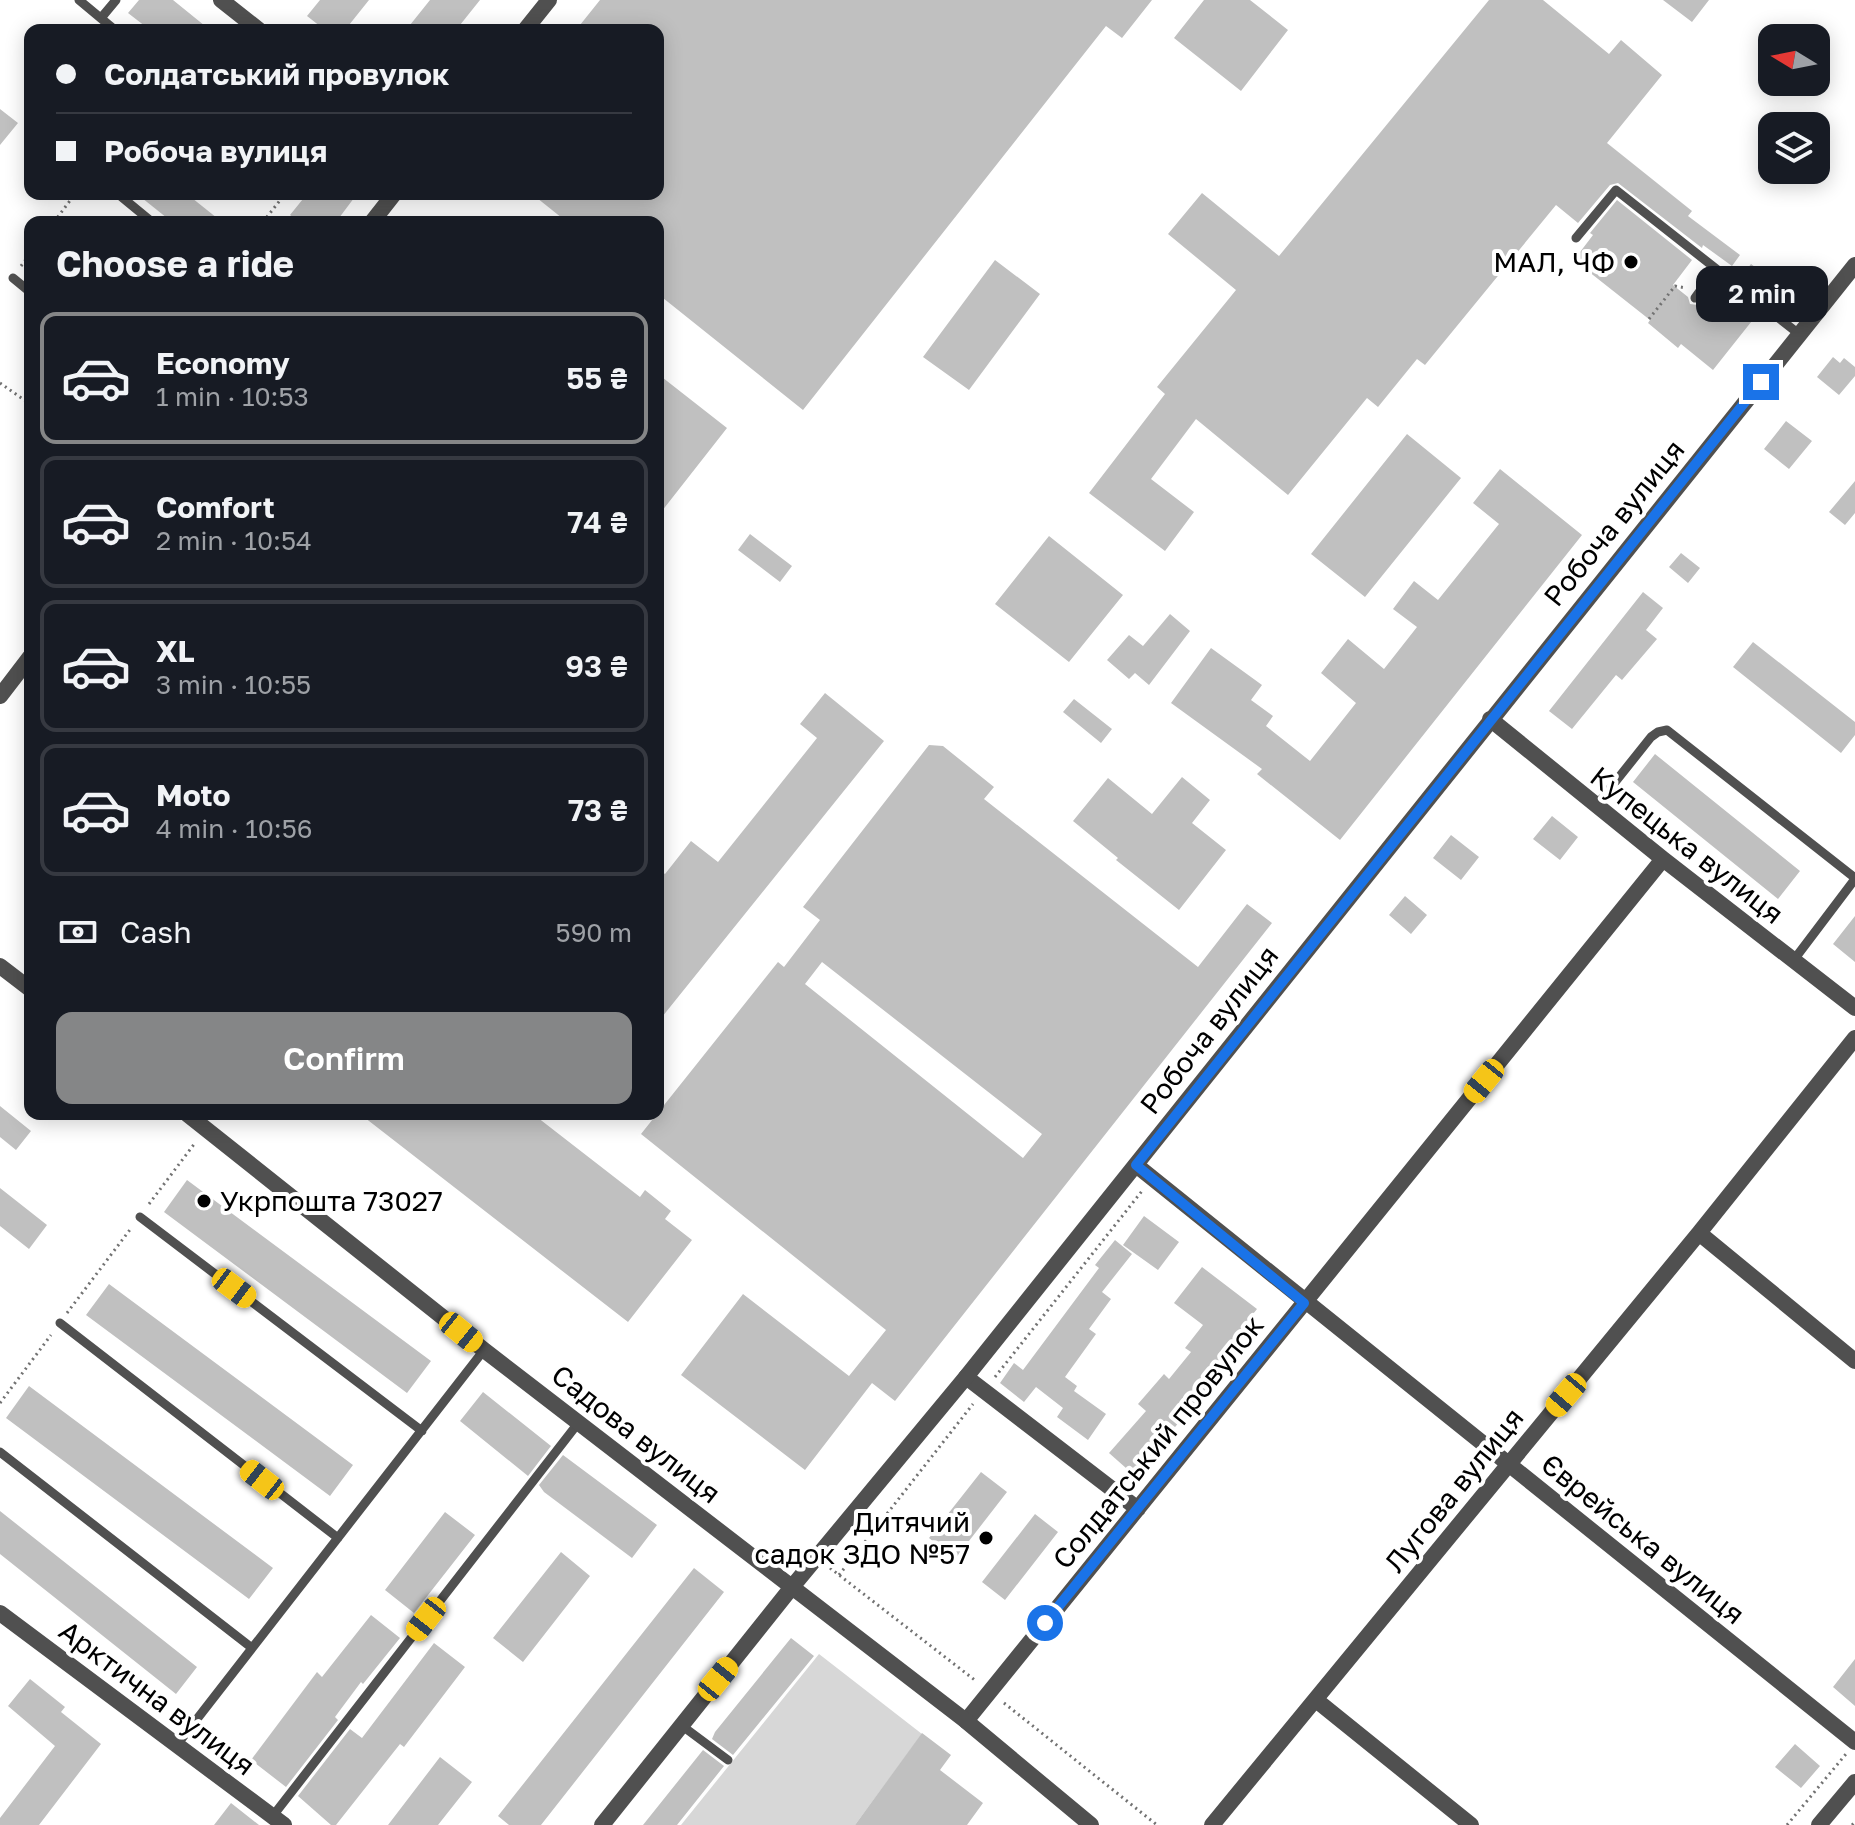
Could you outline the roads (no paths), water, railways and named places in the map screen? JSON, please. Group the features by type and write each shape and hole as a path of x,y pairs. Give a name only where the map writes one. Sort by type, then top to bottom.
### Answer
{"street":[{"path":"221,0 251,24"},
{"path":"530,24 549,0"},
{"path":"377,216 389,200"},
{"name":"Робоча вулиця","path":"602,1825 792,1587 966,1377 1855,265"},
{"path":"0,696 24,665"},
{"name":"Купецька вулиця","path":"1490,719 1596,806 1855,1008"},
{"name":"Солдатський провулок","path":"966,1721 1663,859"},
{"path":"0,966 24,984"},
{"name":"Лугова вулиця","path":"1212,1825 1699,1233 1855,1038"},
{"name":"Садова вулиця","path":"194,1120 484,1350 966,1721 1091,1825"},
{"name":"Єврейська вулиця","path":"1136,1165 1304,1303 1855,1742"},
{"path":"1699,1233 1855,1361"},
{"path":"966,1377 1138,1509"},
{"name":"Арктична вулиця","path":"0,1613 278,1821"},
{"path":"1316,1700 1471,1825"},
{"path":"1819,1825 1855,1782"}],"lane":[{"path":"79,0 108,24"},
{"path":"101,18 116,0"},
{"path":"1576,238 1616,190 1799,334"},
{"path":"125,200 145,216"},
{"path":"1697,294 1716,269"},
{"path":"13,278 24,287"},
{"path":"1596,806 1651,737 1667,730 1855,879 1793,961"},
{"path":"140,1217 422,1431"},
{"path":"60,1323 338,1538"},
{"path":"176,1746 484,1350"},
{"path":"278,1821 579,1422"},
{"path":"0,1452 252,1648"},
{"path":"681,1725 728,1760"}],"place":[{"name":"МАЛ, ЧФ","path":"1631,262"},
{"name":"Укрпошта 73027","path":"204,1201"},
{"name":"Дитячий садок ЗДО №57","path":"986,1538"}]}
